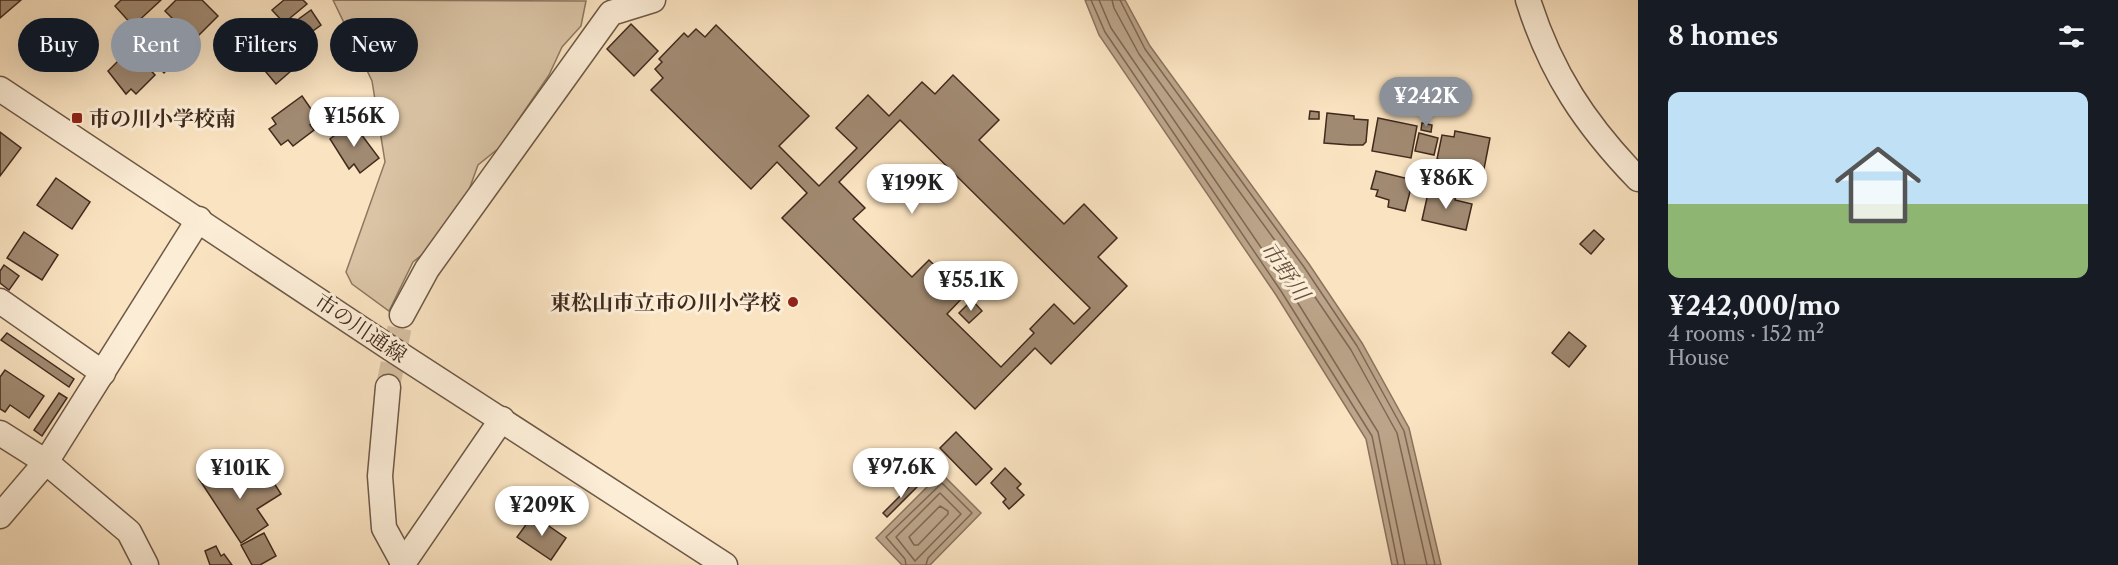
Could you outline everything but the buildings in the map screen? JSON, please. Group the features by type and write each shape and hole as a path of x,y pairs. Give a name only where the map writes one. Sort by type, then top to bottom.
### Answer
{"street":[{"path":"402,315 427,268 611,13 653,0"},
{"path":"1528,0 1551,63 1600,140 1638,179"},
{"name":"市の川通線","path":"0,88 390,348 724,565"},
{"path":"0,516 46,462 199,219"},
{"path":"0,302 103,373"},
{"path":"388,387 380,476 383,518 384,528 402,563 502,419"},
{"path":"0,433 46,462 129,532 146,565"}],"shaded area":[{"path":"333,0 586,1 581,26 562,47 549,75 499,148 478,165 466,198 448,234 413,262 389,311 352,284 346,272 385,162 372,81 368,72 418,72 418,18 342,18"}],"water":[{"name":"市野川","path":"1085,0 1125,0 1150,46 1309,264 1362,343 1409,428 1441,565 1392,565 1366,439 1276,295 1099,35"},
{"path":"941,473 981,513 930,565 902,565 876,538"}],"tunnel":[{"path":"388,387 402,315"}],"place":[{"name":"市の川小学校南","path":"77,118"},
{"name":"東松山市立市の川小学校","path":"793,302"}]}
